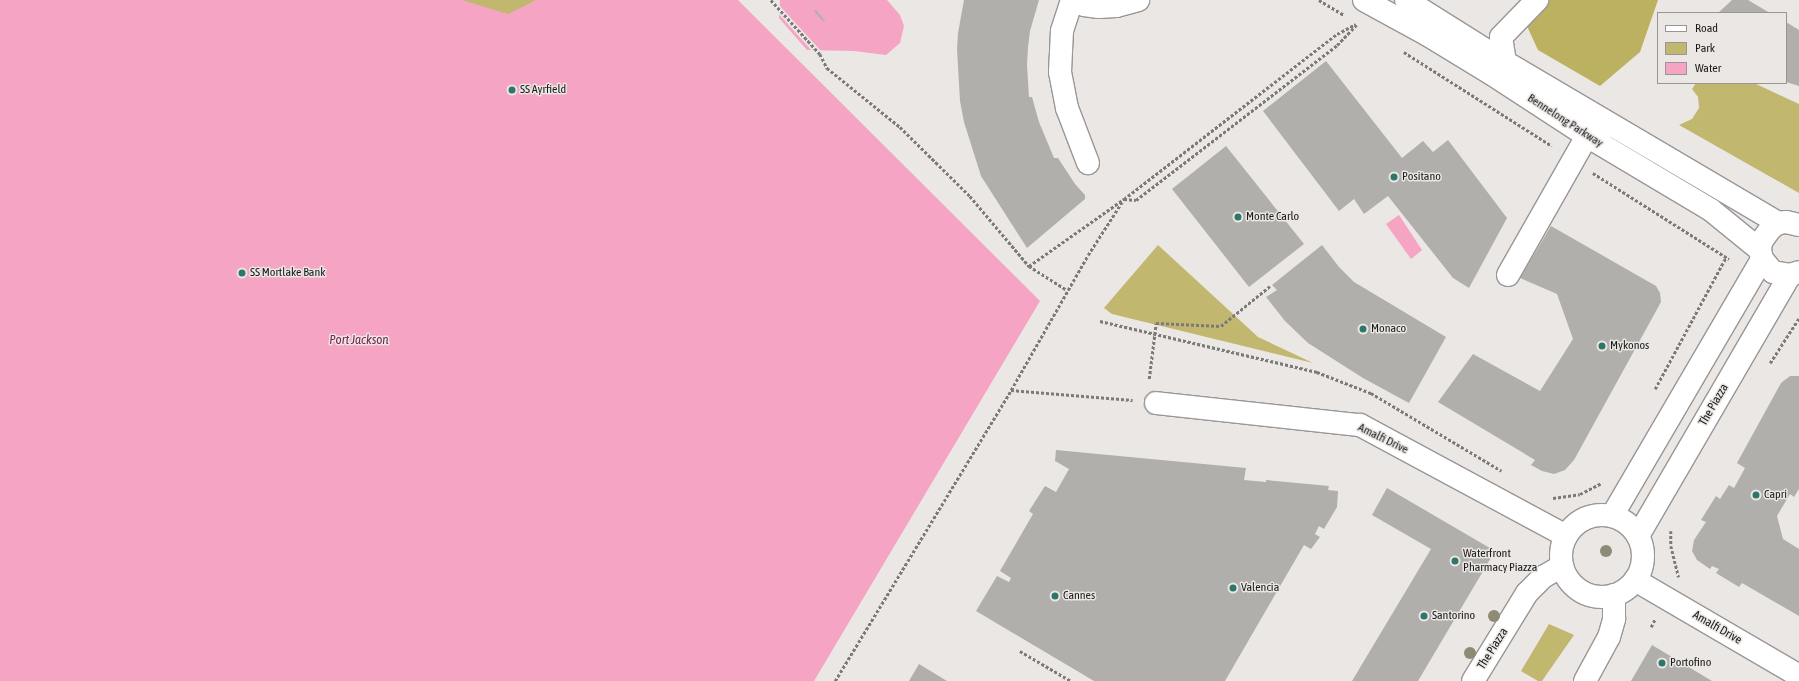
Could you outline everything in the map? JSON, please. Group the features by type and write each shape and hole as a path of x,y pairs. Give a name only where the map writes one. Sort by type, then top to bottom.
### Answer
{"street":[{"path":"1072,0 1062,30 1060,72 1067,108 1088,163"},
{"path":"1076,0 1084,5 1099,7 1116,6 1138,0"},
{"name":"Bennelong Parkway","path":"1364,0 1428,35 1588,136 1711,210 1761,255 1774,272 1795,273"},
{"name":"Bennelong Parkway","path":"1406,0 1505,62 1628,134 1789,224"},
{"path":"1505,62 1501,37 1537,0"},
{"path":"1508,274 1588,136 1604,130 1628,134"},
{"path":"1612,516 1761,255 1765,234 1771,228 1789,224"},
{"name":"The Piazza","path":"1638,536 1795,273"},
{"name":"Amalfi Drive","path":"1156,403 1360,425 1566,536"},
{"path":"1598,515 1612,516 1622,520 1638,536 1642,547 1643,558 1640,570 1635,580 1626,589 1614,595 1601,597 1588,594 1576,588 1568,578 1562,566 1561,556 1566,536 1574,526 1585,519 1598,515"},
{"name":"The Piazza","path":"1473,681 1528,593 1543,577 1562,566"},
{"name":"Amalfi Drive","path":"1635,580 1799,676"},
{"path":"1585,681 1609,637 1614,619 1614,595"}],"path":[{"path":"1319,0 1345,16"},
{"path":"772,1 820,54 827,68 900,127 970,196 1028,266 1067,290"},
{"path":"1352,19 1358,23"},
{"path":"1028,266 1124,199 1337,34 1358,23"},
{"path":"1124,199 1136,200 1337,45 1358,23"},
{"path":"1398,49 1731,260"},
{"path":"835,681 1011,390 1053,318 1067,290 1124,199"},
{"path":"1654,390 1726,257"},
{"path":"1150,369 1156,323 1222,326 1270,286"},
{"path":"1769,365 1799,318"},
{"path":"1011,390 1156,403"},
{"path":"1553,498 1580,494 1605,482"},
{"path":"1651,627 1679,577 1671,546 1671,527"},
{"path":"1020,651 1071,681"}],"green space":[{"path":"461,0 537,0 508,15"},
{"path":"1695,84 1756,84 1799,104 1799,193 1679,125 1692,119 1699,108 1698,97 1692,89"},
{"path":"1158,245 1258,337 1313,363 1112,314 1104,308"},
{"path":"1549,624 1574,635 1542,681 1538,681 1521,671"}],"shaded area":[{"path":"1548,0 1658,0 1640,52 1600,86 1538,50 1526,24"}],"water":[{"name":"Port Jackson","path":"0,0 461,0 508,14 537,0 738,0 1040,301 814,681 0,681"},
{"path":"780,0 887,0 900,15 904,26 900,43 886,55 854,51 807,50 779,18"},
{"path":"1399,215 1422,250 1411,259 1386,224"}],"pier":[{"path":"778,4 822,52 813,52 777,12"}],"building":[{"path":"964,0 1039,0 1030,31 1028,47 1027,65 1029,97 1032,97 1039,122 1054,158 1058,158 1075,184 1085,195 1085,199 1027,248 981,176 964,122 960,101 957,49 958,33"},
{"path":"1732,0 1748,0 1768,12 1719,12"},
{"path":"816,10 825,21 824,22 814,11"},
{"path":"1787,23 1799,30 1799,86 1787,82"},
{"name":"Positano","path":"1326,61 1402,158 1423,141 1433,152 1448,140 1507,218 1469,288 1453,278 1388,196 1364,214 1354,199 1339,211 1263,111"},
{"name":"Monte Carlo","path":"1226,146 1304,244 1249,287 1172,189"},
{"name":"Mykonos","path":"1551,226 1656,286 1660,293 1661,302 1574,460 1565,470 1554,474 1542,471 1531,465 1535,460 1438,402 1473,354 1540,391 1573,339 1557,294 1520,278"},
{"name":"Monaco","path":"1322,245 1339,267 1354,282 1446,337 1409,403 1363,378 1308,343 1285,321 1266,297 1277,290 1272,285"},
{"name":"Capri","path":"1790,376 1799,376 1799,489 1794,497 1790,494 1777,516 1783,539 1799,549 1799,616 1742,583 1739,587 1716,573 1719,569 1712,566 1710,569 1697,560 1692,551 1694,540 1706,522 1701,520 1716,496 1720,499 1729,485 1734,488 1745,468 1737,463 1781,383"},
{"path":"1056,450 1246,468 1244,480 1266,482 1266,480 1329,486 1328,490 1338,491 1337,507 1324,529 1319,526 1315,534 1320,537 1311,549 1304,545 1225,681 1094,681 976,611 997,576 1009,582 1011,578 1000,571 1033,514 1029,511 1045,486 1056,492 1069,469 1055,461"},
{"name":"Santorino","path":"1387,488 1495,551 1418,681 1352,681 1431,549 1372,515"},
{"name":"Portofino","path":"1652,645 1712,681 1631,681"},
{"path":"919,664 947,681 909,681"}],"place":[{"name":"SS Ayrfield","path":"512,90"},
{"name":"Positano","path":"1394,177"},
{"name":"Monte Carlo","path":"1238,217"},
{"name":"SS Mortlake Bank","path":"242,273"},
{"name":"Monaco","path":"1363,329"},
{"name":"Mykonos","path":"1602,346"},
{"name":"Capri","path":"1756,495"},
{"name":"Waterfront Pharmacy Piazza","path":"1455,561"},
{"name":"Valencia","path":"1233,588"},
{"name":"Cannes","path":"1055,596"},
{"name":"Santorino","path":"1424,616"},
{"name":"Portofino","path":"1662,663"}]}
